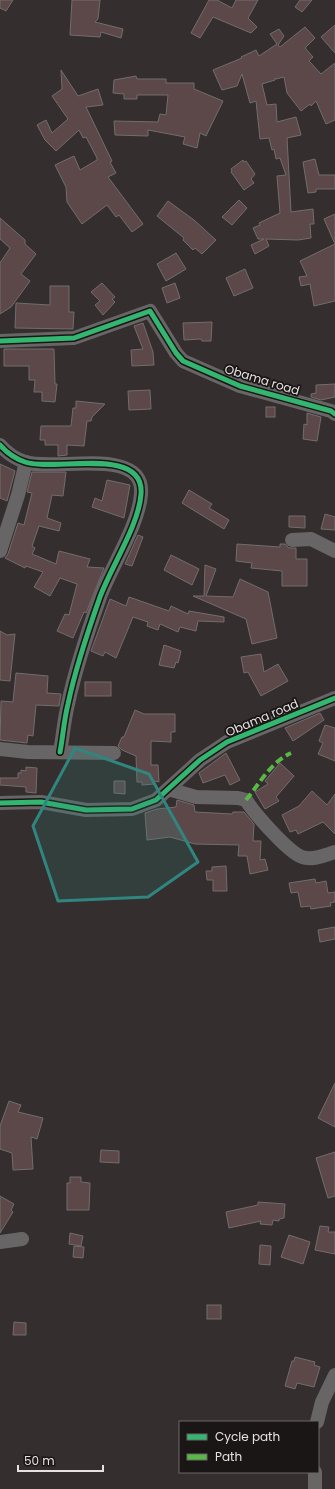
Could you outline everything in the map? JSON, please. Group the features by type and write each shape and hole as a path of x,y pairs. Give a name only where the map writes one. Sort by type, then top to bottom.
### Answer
{"street":[{"name":"Obama road","path":"0,341 74,338 150,311 176,353 183,361 240,386 331,411 335,414"},
{"path":"0,446 15,457 26,462 49,465 98,462 128,469 137,475 142,485 141,504 100,597 80,661 68,704 60,752"},
{"path":"0,551 18,495 26,462"},
{"path":"292,540 311,540 335,551"},
{"name":"Obama road","path":"0,803 41,802 86,810 132,809 156,800 200,760 227,742 334,700"},
{"path":"0,749 28,752 114,753"},
{"path":"168,789 196,797 238,798 246,800 290,850 303,858 315,858 335,852"},
{"path":"0,1242 22,1239"},
{"path":"317,1421 322,1402 335,1375"},
{"path":"315,1473 315,1489"}],"highlighted area":[{"path":"75,748 149,774 198,862 148,897 58,901 33,826"}],"building":[{"path":"0,0 13,0 6,11 0,8"},
{"path":"72,0 100,0 98,19 95,22 123,29 121,38 101,32 100,37 70,35"},
{"path":"209,0 217,0 232,8 236,0 258,0 248,18 257,27 251,33 213,17 200,38 191,33"},
{"path":"300,0 312,0 302,12 295,7"},
{"path":"335,25 335,53 321,37"},
{"path":"305,27 315,38 305,48 313,57 309,61 321,74 335,63 335,120 326,124 316,101 311,106 310,104 301,111 287,93 284,77 275,78 275,80 262,84 267,105 276,104 277,122 296,117 301,135 287,138 291,212 313,209 314,224 310,224 311,238 298,240 266,239 269,246 255,254 251,245 264,239 258,239 253,228 260,225 259,223 280,213 277,176 286,175 280,158 276,159 274,149 272,150 269,138 260,139 256,101 250,103 242,74 237,86 222,90 213,70 242,58 241,57 256,50 259,56 277,44 270,34 279,29 284,36 278,45 280,47"},
{"path":"61,70 78,96 98,89 103,105 86,107 112,161 110,162 116,173 108,177 143,224 132,232 119,215 116,217 107,205 82,224 67,202 66,187 55,165 74,156 80,170 97,160 97,158 86,137 83,138 79,130 56,151 45,140 37,125 46,120 52,133 68,119 52,96 62,89"},
{"path":"136,76 137,79 166,79 166,83 194,83 194,89 223,101 206,136 200,133 197,148 183,144 185,137 148,130 148,136 115,135 114,121 158,122 160,114 166,115 168,95 137,95 137,99 124,99 124,94 113,93 114,80"},
{"path":"315,159 319,175 335,175 335,189 316,189 316,192 308,193 303,162"},
{"path":"243,160 244,162 246,161 255,174 251,179 254,183 244,190 231,172 231,169"},
{"path":"239,200 247,208 232,225 222,217"},
{"path":"168,201 194,220 216,240 202,254 195,248 193,250 183,240 184,238 157,216"},
{"path":"335,214 335,244 324,219"},
{"path":"0,218 25,240 25,244 36,254 21,274 30,281 11,307 0,314 0,263 10,248 0,239"},
{"path":"335,244 335,301 314,306 310,284 301,286 299,277 307,276 300,261"},
{"path":"176,253 186,269 166,281 157,264"},
{"path":"245,269 253,288 234,296 226,278"},
{"path":"102,283 115,297 112,299 115,302 103,315 95,305 100,301 91,292"},
{"path":"175,283 180,298 167,303 162,288"},
{"path":"50,286 69,286 69,312 74,312 73,329 15,328 16,303 50,305"},
{"path":"212,322 211,341 202,341 201,339 184,340 183,323"},
{"path":"143,323 153,352 154,365 132,366 131,350 143,349 134,326"},
{"path":"4,349 54,349 55,384 57,384 55,402 42,401 42,392 34,392 35,380 29,380 29,366 4,366"},
{"path":"335,384 335,397 321,400 311,397 311,394 316,393 316,385"},
{"path":"150,390 151,409 129,410 128,391"},
{"path":"76,401 105,404 92,417 91,421 87,421 84,446 67,445 67,455 58,456 58,445 45,445 45,440 40,440 41,426 71,426 73,408 76,408"},
{"path":"266,407 275,407 275,417 266,417"},
{"path":"307,413 321,417 317,441 303,439 304,424 307,425"},
{"path":"0,464 15,471 7,501 0,498"},
{"path":"32,472 66,472 63,496 52,495 47,518 61,523 59,531 39,526 32,546 35,548 32,554 56,564 59,551 90,559 87,567 104,568 86,613 84,612 73,638 57,631 65,614 69,615 77,584 60,578 50,596 34,587 43,572 26,566 25,568 5,558 8,554 18,523 24,525 32,493 27,492"},
{"path":"107,480 130,485 124,518 92,507 95,498 102,501"},
{"path":"189,490 212,504 209,508 229,520 224,529 182,503"},
{"path":"325,514 335,517 335,530 321,529"},
{"path":"289,516 305,516 305,528 289,527"},
{"path":"138,535 143,537 132,566 125,564"},
{"path":"237,544 280,547 280,544 285,544 289,548 296,548 296,559 307,559 307,586 282,586 282,571 251,568 252,563 236,561"},
{"path":"171,555 199,569 192,585 164,570"},
{"path":"205,565 216,569 206,596 233,597 240,579 268,592 277,638 252,644 246,619 193,596 204,596"},
{"path":"129,597 169,611 171,606 188,614 189,611 224,617 224,622 198,621 196,631 180,627 178,632 160,624 158,630 147,626 148,622 133,617 116,658 105,652 103,656 91,651 110,599 126,606"},
{"path":"0,631 7,635 15,634 10,681 0,680"},
{"path":"164,645 181,651 178,663 176,662 174,668 159,665"},
{"path":"261,654 264,672 278,664 288,681 261,696 248,672 244,673 241,657"},
{"path":"16,673 48,676 47,693 61,694 59,706 36,705 33,736 28,735 27,743 0,740 1,701 13,702"},
{"path":"85,682 111,682 111,696 85,696"},
{"path":"135,710 144,714 175,714 175,732 171,732 171,742 151,741 151,765 158,765 159,782 154,781 154,784 142,785 142,782 137,782 136,756 122,750 118,746 122,737 124,737"},
{"path":"320,713 324,720 293,741 285,728"},
{"path":"325,725 335,728 335,761 318,754 323,743 319,741"},
{"path":"226,753 240,780 230,785 225,775 203,783 199,773"},
{"path":"280,763 294,776 276,797 279,801 265,809 255,792 268,784 265,781"},
{"path":"26,767 37,768 36,793 26,792 26,787 0,785 0,778 18,778 18,773 21,773 21,770 26,771"},
{"path":"114,781 125,781 125,794 114,793"},
{"path":"312,791 327,805 335,794 335,834 323,822 298,834 296,830 290,832 282,815 299,806"},
{"path":"177,800 194,805 195,812 232,814 233,812 244,812 254,824 253,841 261,841 260,860 265,859 268,870 250,874 247,856 238,856 239,845 195,844 170,837 147,840 145,813 157,809 176,807"},
{"path":"226,866 227,891 213,891 213,880 207,880 206,871 212,871 212,867"},
{"path":"315,879 316,883 326,881 328,893 335,892 335,902 330,903 331,906 311,909 310,906 301,907 298,892 291,893 289,883"},
{"path":"335,927 335,939 320,942 318,930"},
{"path":"335,1083 335,1127 318,1118"},
{"path":"9,1101 21,1105 18,1112 43,1118 37,1139 31,1137 33,1169 13,1170 12,1153 0,1149 0,1126"},
{"path":"101,1150 119,1151 119,1163 100,1162"},
{"path":"335,1152 335,1196 328,1198 316,1158"},
{"path":"70,1177 81,1177 81,1182 90,1183 89,1210 67,1210 67,1183 70,1183"},
{"path":"0,1196 14,1204 11,1210 13,1212 0,1233"},
{"path":"258,1202 285,1204 284,1218 279,1219 279,1221 273,1220 272,1225 260,1224 261,1221 229,1228 226,1212 258,1205"},
{"path":"320,1226 329,1227 328,1232 335,1232 335,1254 315,1250"},
{"path":"70,1233 83,1236 81,1246 69,1244"},
{"path":"289,1235 310,1242 303,1264 281,1257"},
{"path":"260,1245 271,1246 270,1265 259,1264"},
{"path":"74,1246 84,1247 83,1258 73,1257"},
{"path":"207,1305 221,1305 221,1319 207,1319"},
{"path":"14,1322 26,1323 26,1335 13,1335"},
{"path":"295,1357 315,1362 314,1365 320,1367 314,1387 297,1383 295,1389 285,1386 292,1361 294,1361"}],"marked path":[{"path":"246,800 272,767 291,753"}],"cycle path":[{"path":"0,341 74,338 150,311 176,353 183,361 240,386 331,411 335,414"},
{"path":"0,445 11,455 25,462 38,464 95,463 113,465 128,470 138,479 141,494 135,519 100,597 86,637 65,716 60,752"},
{"path":"0,803 41,802 86,810 132,809 156,800 200,760 227,742 335,698"}]}
